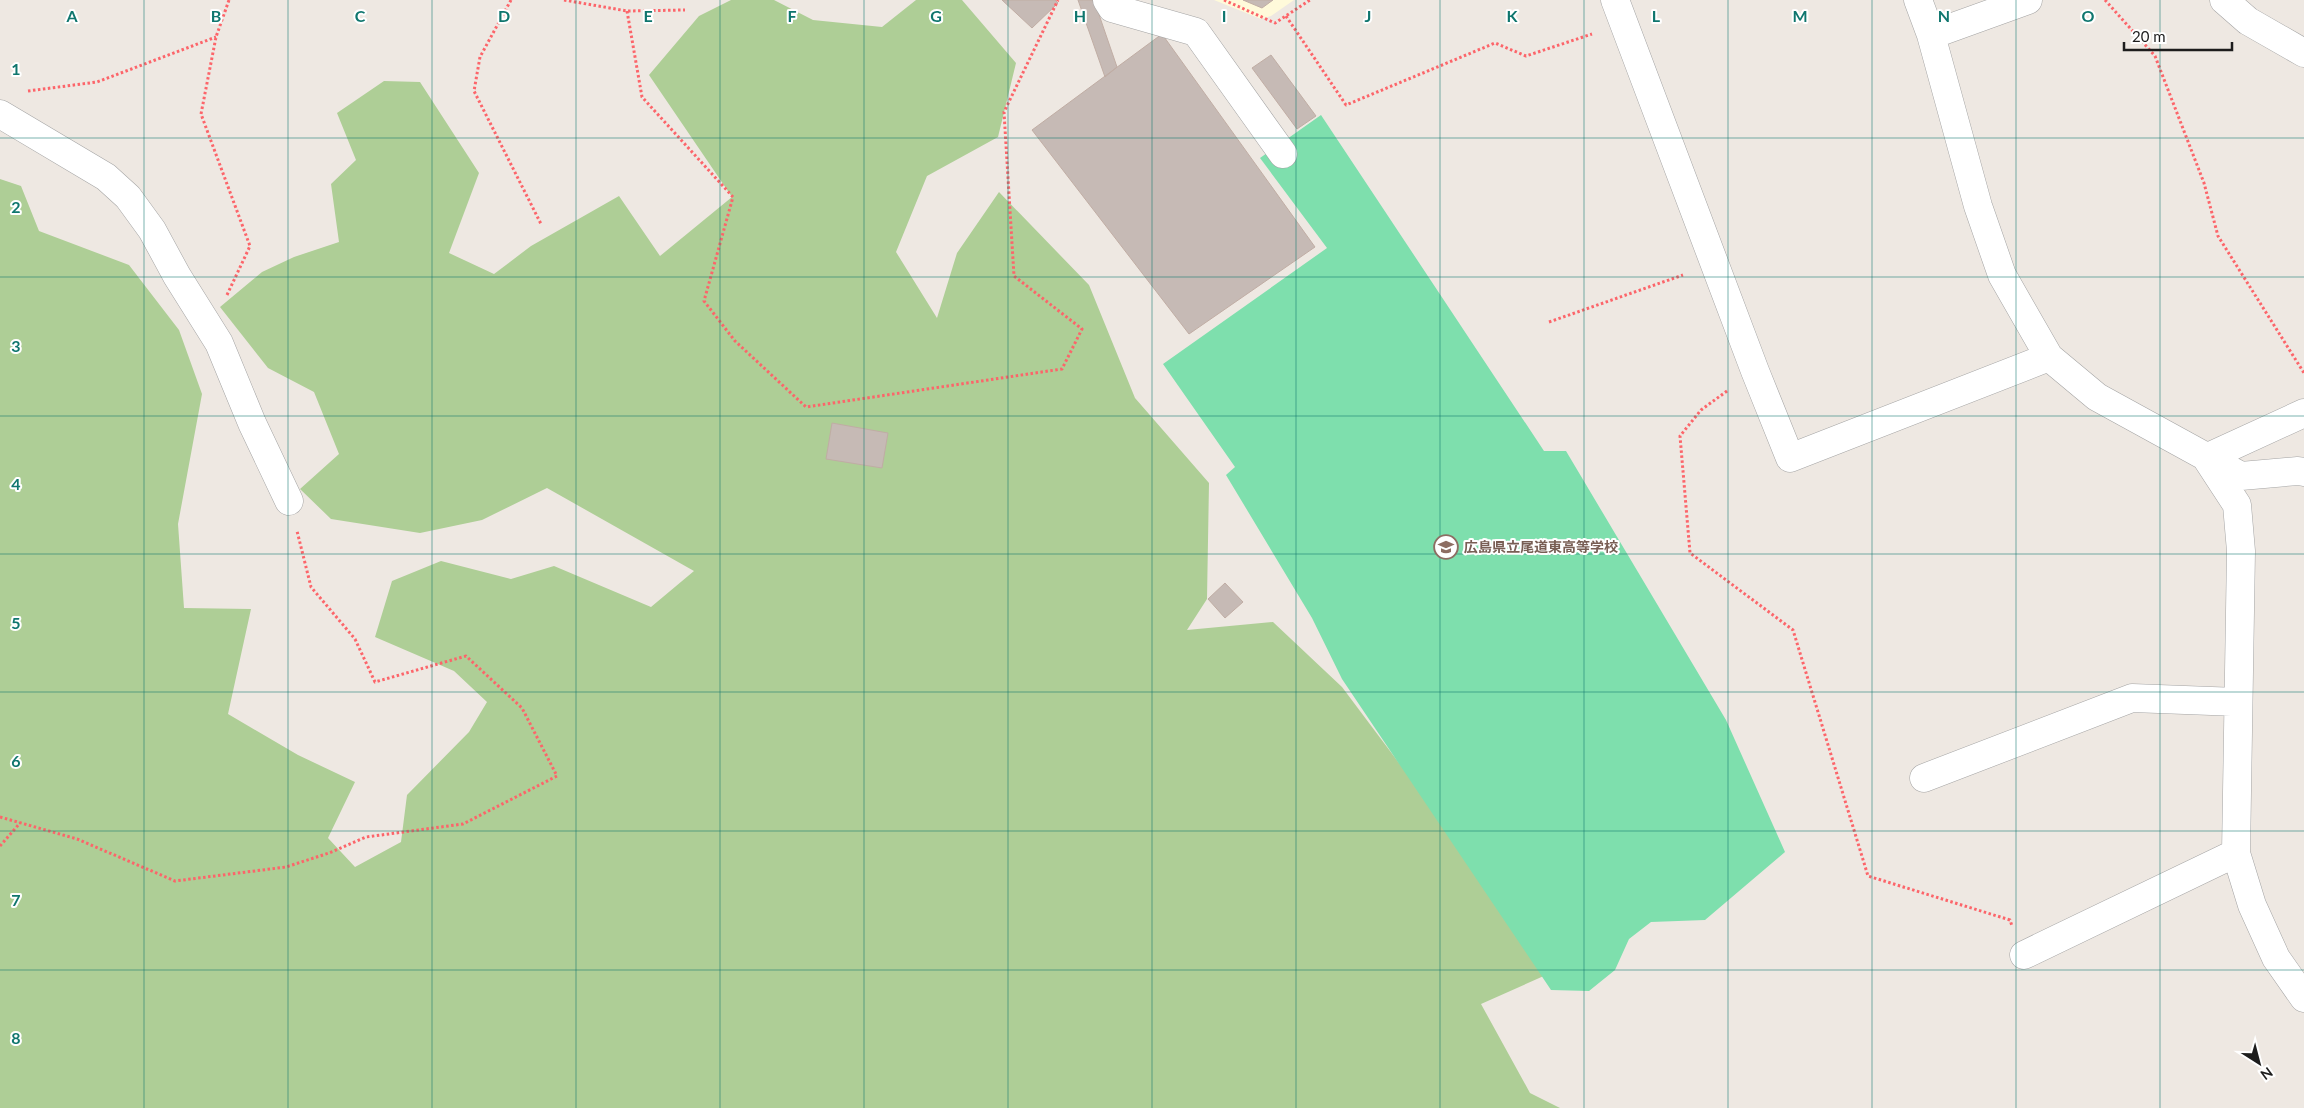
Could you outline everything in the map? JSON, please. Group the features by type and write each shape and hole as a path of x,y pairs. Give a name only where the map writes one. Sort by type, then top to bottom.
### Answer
{"street":[{"path":"1107,0 1112,8 1196,32 1283,154"},
{"path":"1918,0 1931,35 1978,206 2002,275 2049,357 2097,397 2241,476 2304,472"},
{"path":"1931,35 2028,0"},
{"path":"2224,0 2248,22 2304,53"},
{"path":"1619,12 1755,371 1790,458 2049,357"},
{"path":"0,114 106,177 128,197 152,230 177,276 219,343 252,423 289,501"},
{"path":"2206,458 2304,413"},
{"path":"2206,458 2237,505 2241,551 2236,853 2252,906 2276,958 2304,998"},
{"path":"1924,778 2132,698 2238,702"},
{"path":"2024,955 2236,853"}],"path":[{"path":"211,330 250,246 201,114 216,37 230,0"},
{"path":"511,0 480,57 474,91 541,224"},
{"path":"564,0 626,11 685,10"},
{"path":"626,11 642,97 733,197 704,302 735,342 806,407 1062,369 1082,329 1014,276 1004,112 1058,0"},
{"path":"1224,0 1275,23 1310,0"},
{"path":"2105,0 2155,56 2204,183 2218,236 2304,373"},
{"path":"1286,16 1346,105 1495,43 1526,56 1619,12"},
{"path":"19,92 97,82 216,37"},
{"path":"1549,322 1715,264"},
{"path":"1755,371 1701,410 1680,436 1690,553 1794,630 1868,876 2010,920 2024,955"},
{"path":"0,818 78,839 175,881 286,867 329,853 366,837 463,824 558,776 522,708 466,656 375,682 355,639 311,587 289,501"},
{"path":"0,846 20,823"}],"shaded area":[{"path":"1214,0 1294,0 1271,16 1261,19"}],"green space":[{"path":"731,0 774,0 813,20 882,27 916,0 962,0 1016,63 998,137 927,176 896,252 937,318 957,253 999,192 1089,285 1135,398 1209,483 1207,599 1187,630 1273,622 1342,687 1555,971 1481,1004 1530,1093 1560,1108 0,1108 0,179 21,186 39,231 129,265 179,330 202,394 178,524 184,608 251,609 228,714 298,755 355,782 328,838 355,867 401,842 407,795 469,732 487,702 454,671 375,637 392,581 441,561 511,579 554,566 651,607 694,571 547,488 482,520 420,533 331,519 300,489 339,454 314,392 268,368 220,307 262,272 294,257 339,242 331,184 356,160 337,113 384,81 420,82 479,173 449,253 494,274 531,246 619,196 660,256 732,197 649,75 699,16"},
{"name":"広島県立尾道東高等学校","path":"1321,115 1544,451 1566,451 1726,720 1785,852 1705,920 1651,922 1629,939 1615,970 1589,991 1551,990 1342,679 1312,618 1226,475 1235,467 1163,364 1327,248 1260,158"}],"building":[{"path":"1002,0 1055,0 1058,3 1032,28"},
{"path":"1078,0 1094,0 1117,67 1105,77"},
{"path":"1243,0 1273,0 1262,8"},
{"path":"1162,34 1315,247 1189,334 1032,130"},
{"path":"1271,55 1316,116 1297,129 1252,68"},
{"path":"832,423 888,433 882,468 826,459"},
{"path":"1225,583 1243,602 1225,618 1208,599"}],"place":[{"name":"広島県立尾道東高等学校","path":"1446,547"}]}
